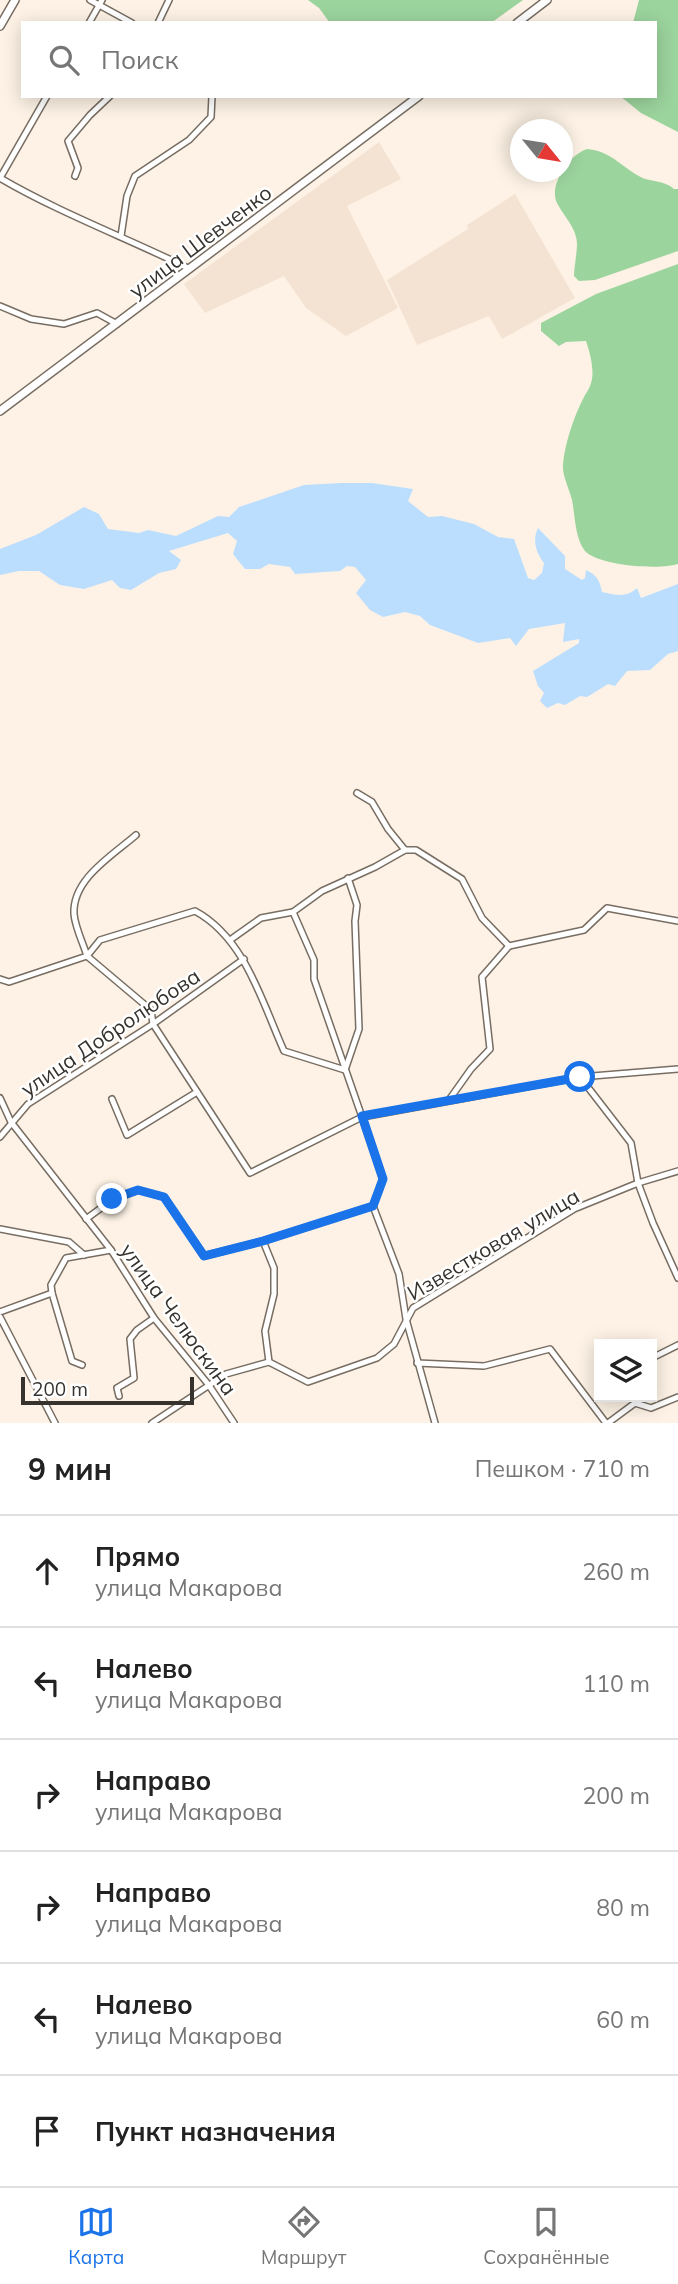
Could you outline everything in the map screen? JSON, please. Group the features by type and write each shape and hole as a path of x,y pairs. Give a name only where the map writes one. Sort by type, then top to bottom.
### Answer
{"street":[{"path":"0,24 15,0"},
{"path":"90,0 101,3 129,21"},
{"path":"159,21 169,0"},
{"path":"520,21 547,0"},
{"path":"90,21 101,3"},
{"path":"46,98 0,178 33,198 191,269"},
{"path":"75,176 78,169 68,141 108,98"},
{"path":"121,236 127,196 135,176 189,140 211,117 212,98"},
{"name":"улица Шевченко","path":"0,411 416,98"},
{"path":"0,306 31,319 64,324 97,313 117,324"},
{"path":"357,793 372,803 405,850"},
{"path":"136,835 89,876 77,891 74,915 87,956 151,1010 153,1024 250,1173 362,1116 580,1077 678,1069"},
{"path":"230,940 261,918 293,912 322,891 405,850 416,850 462,878 482,918 509,946"},
{"path":"345,1070 359,1030 355,921 358,905 348,878"},
{"path":"449,1100 471,1069 490,1049 482,977 509,946 584,930 607,908 678,921"},
{"path":"0,979 9,982 87,956 100,940 195,911 210,919 244,959 284,1051 345,1070"},
{"path":"293,912 314,961 314,979 383,1179 373,1206 399,1274 406,1319 435,1423"},
{"name":"улица Добролюбова","path":"0,1137 28,1104 153,1024 244,959"},
{"path":"580,1077 631,1143 638,1183 678,1278"},
{"path":"112,1099 127,1135 197,1092"},
{"name":"улица Челюскина","path":"0,1098 11,1122 111,1250 154,1318 208,1384 234,1423"},
{"name":"Известковая улица","path":"269,1362 308,1382 377,1359 394,1344 413,1308 574,1209 638,1183 678,1171"},
{"path":"86,1219 112,1199 138,1190 164,1197 204,1256 263,1241 373,1206"},
{"path":"0,1229 69,1242 84,1255"},
{"path":"152,1423 226,1374 269,1362 265,1331 274,1294 274,1268 263,1241"},
{"path":"82,1365 72,1361 51,1285 66,1258 111,1250"},
{"path":"52,1293 0,1314 55,1423"},
{"path":"119,1396 117,1388 134,1378 130,1339 137,1330 154,1318"},
{"path":"657,1356 678,1345"},
{"path":"417,1363 484,1366 550,1349 607,1423 632,1402"},
{"path":"638,1402 651,1408 678,1397"}],"shaded area":[{"path":"379,142 401,179 347,206 398,308 346,336 306,308 284,276 205,313 184,284"},
{"path":"515,194 575,298 502,339 489,316 417,345 387,280 468,229 467,225"}],"green space":[{"path":"308,0 523,0 494,21 329,21 319,8"},
{"path":"639,0 678,0 678,132 641,113 622,98 657,98 657,21 634,21"},
{"path":"595,150 608,155 642,177 678,189 678,251 595,280 579,281 574,276 576,237 555,196 557,182 573,182 573,158 580,152"},
{"path":"678,264 678,564 644,566 616,563 592,556 582,546 563,468 570,430 592,378 588,346 586,341 566,342 559,346 541,331 541,323 596,294"}],"water":[{"path":"372,483 413,489 408,501 428,517 442,516 474,524 498,537 514,539 528,578 534,580 542,573 544,563 536,546 538,528 565,556 565,569 582,580 586,570 590,572 597,579 602,592 625,594 637,588 641,598 678,584 678,651 668,654 650,670 627,671 615,686 608,684 587,697 580,696 565,705 558,703 547,708 540,701 544,693 538,686 533,671 579,643 579,639 563,642 565,623 529,629 516,646 510,638 478,643 430,625 420,616 405,612 383,617 370,610 356,593 366,580 355,567 347,566 340,571 295,574 290,567 269,564 260,569 245,569 233,554 237,541 228,533 169,551 181,560 176,569 159,573 131,590 120,588 112,580 84,589 60,585 39,571 0,575 0,549 36,535 84,507 99,514 108,529 139,533 148,530 176,536 218,516 229,517 239,507 304,485"}],"route":[{"path":"112,1199 138,1190 164,1197 204,1256 263,1241 373,1206 383,1179 362,1116 580,1077"}]}
